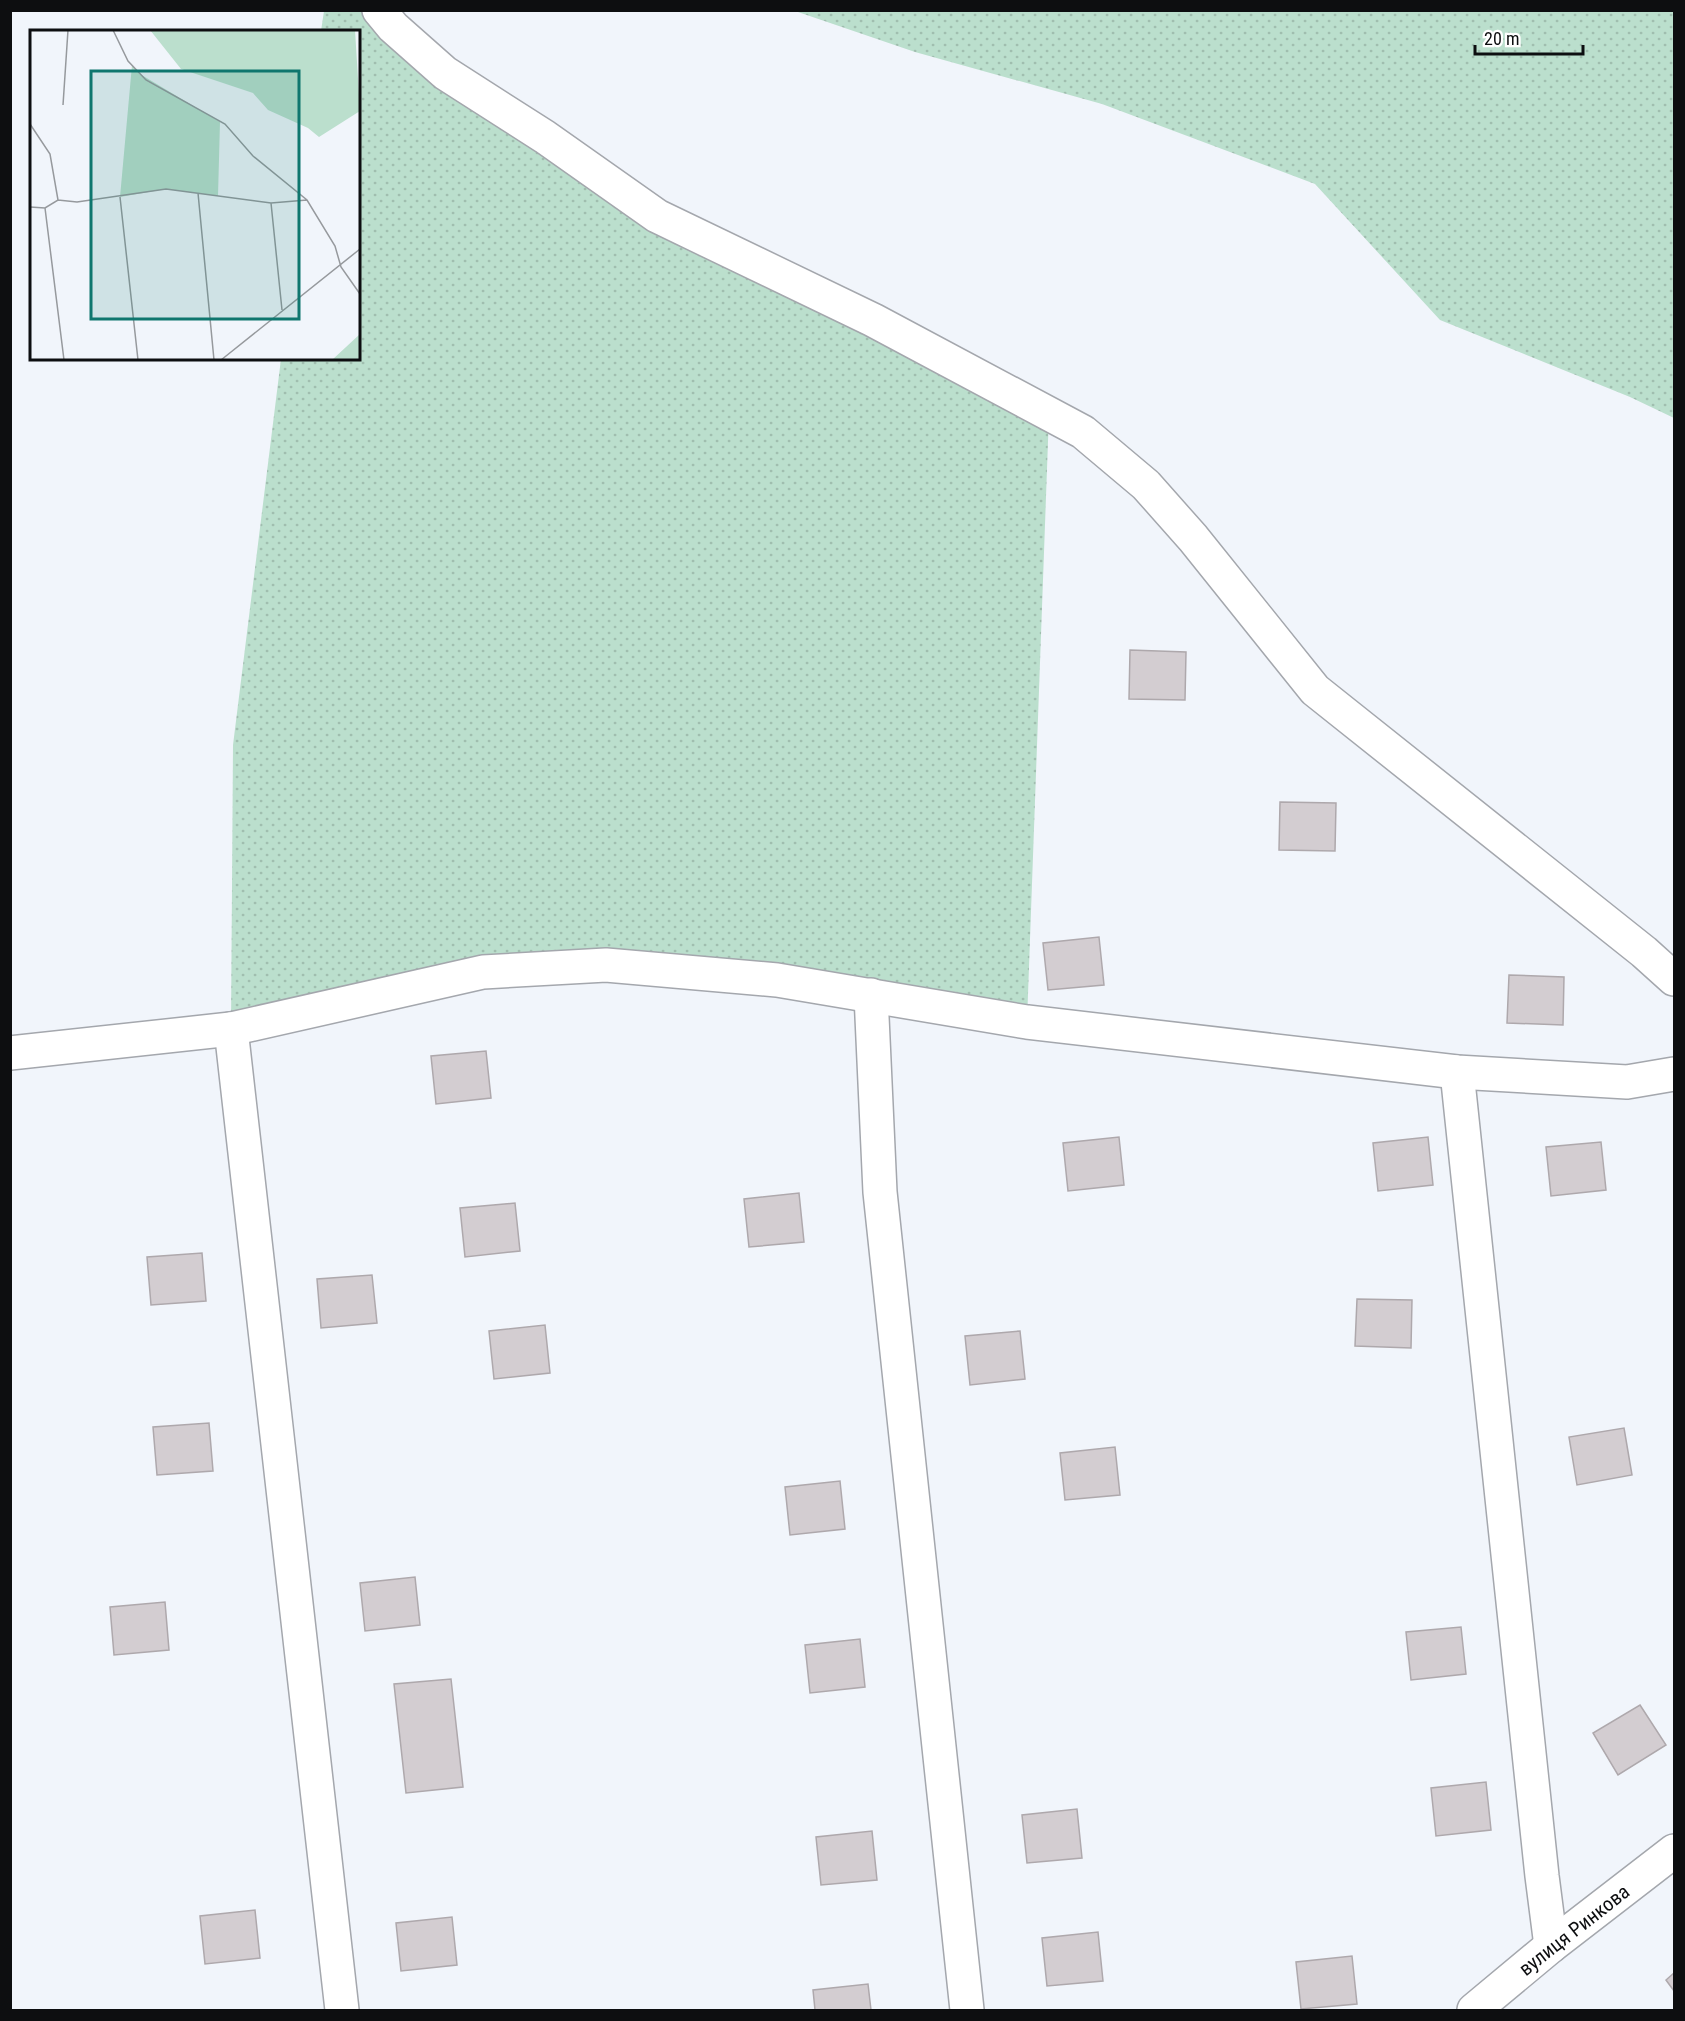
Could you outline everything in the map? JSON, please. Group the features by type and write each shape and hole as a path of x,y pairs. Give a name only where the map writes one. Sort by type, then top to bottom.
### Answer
{"street":[{"path":"379,10 393,27 445,73 545,137 657,216 873,320 1083,432 1146,485 1178,520 1315,690 1644,952 1674,979"},
{"path":"10,1053 231,1029 483,972 606,965 777,980 1027,1022 1457,1072 1627,1082 1674,1074"},
{"path":"871,995 880,1192 967,2010"},
{"path":"231,1029 342,2010"},
{"path":"1457,1072 1551,1946"},
{"name":"вулиця Ринкова","path":"1474,2010 1551,1946 1674,1851"}],"green space":[{"path":"324,11 379,11 545,137 1049,414 1027,1022 606,965 231,1029 233,745 281,360 360,360 360,30 321,30"},
{"path":"795,11 1674,11 1674,418 1630,397 1440,320 1315,184 1102,104 915,52"}],"building":[{"path":"1130,650 1186,652 1185,700 1129,699"},
{"path":"1280,802 1336,803 1335,851 1279,850"},
{"path":"1099,937 1104,985 1048,990 1043,943"},
{"path":"1509,975 1564,977 1563,1025 1507,1023"},
{"path":"486,1051 491,1098 436,1104 431,1056"},
{"path":"1119,1137 1124,1185 1068,1191 1063,1143"},
{"path":"1428,1137 1433,1185 1378,1191 1373,1143"},
{"path":"1601,1142 1606,1190 1551,1196 1546,1147"},
{"path":"799,1193 804,1242 749,1247 744,1199"},
{"path":"515,1203 520,1251 465,1257 460,1208"},
{"path":"202,1253 206,1301 151,1305 147,1257"},
{"path":"372,1275 377,1323 321,1328 317,1279"},
{"path":"1357,1299 1412,1300 1411,1348 1355,1346"},
{"path":"545,1325 550,1373 494,1379 489,1331"},
{"path":"1020,1331 1025,1379 970,1385 965,1336"},
{"path":"209,1423 213,1471 157,1475 153,1427"},
{"path":"1624,1428 1632,1475 1577,1485 1569,1437"},
{"path":"1115,1447 1120,1495 1065,1500 1060,1453"},
{"path":"840,1481 845,1529 790,1535 785,1487"},
{"path":"415,1577 420,1625 365,1631 360,1583"},
{"path":"165,1602 169,1650 114,1655 110,1607"},
{"path":"1461,1627 1466,1674 1411,1680 1406,1632"},
{"path":"860,1639 865,1687 810,1693 805,1645"},
{"path":"451,1679 463,1787 406,1793 394,1684"},
{"path":"1640,1705 1666,1745 1618,1775 1593,1733"},
{"path":"1486,1782 1491,1830 1436,1836 1431,1788"},
{"path":"1077,1809 1082,1858 1027,1863 1022,1815"},
{"path":"872,1831 877,1880 821,1885 816,1837"},
{"path":"255,1910 260,1958 205,1964 200,1916"},
{"path":"452,1917 457,1965 401,1971 396,1923"},
{"path":"1098,1932 1103,1981 1047,1986 1042,1938"},
{"path":"1352,1956 1357,2004 1301,2009 1296,1962"},
{"path":"1674,1973 1674,1991 1666,1980"},
{"path":"868,1984 871,2010 815,2010 813,1990"}]}
